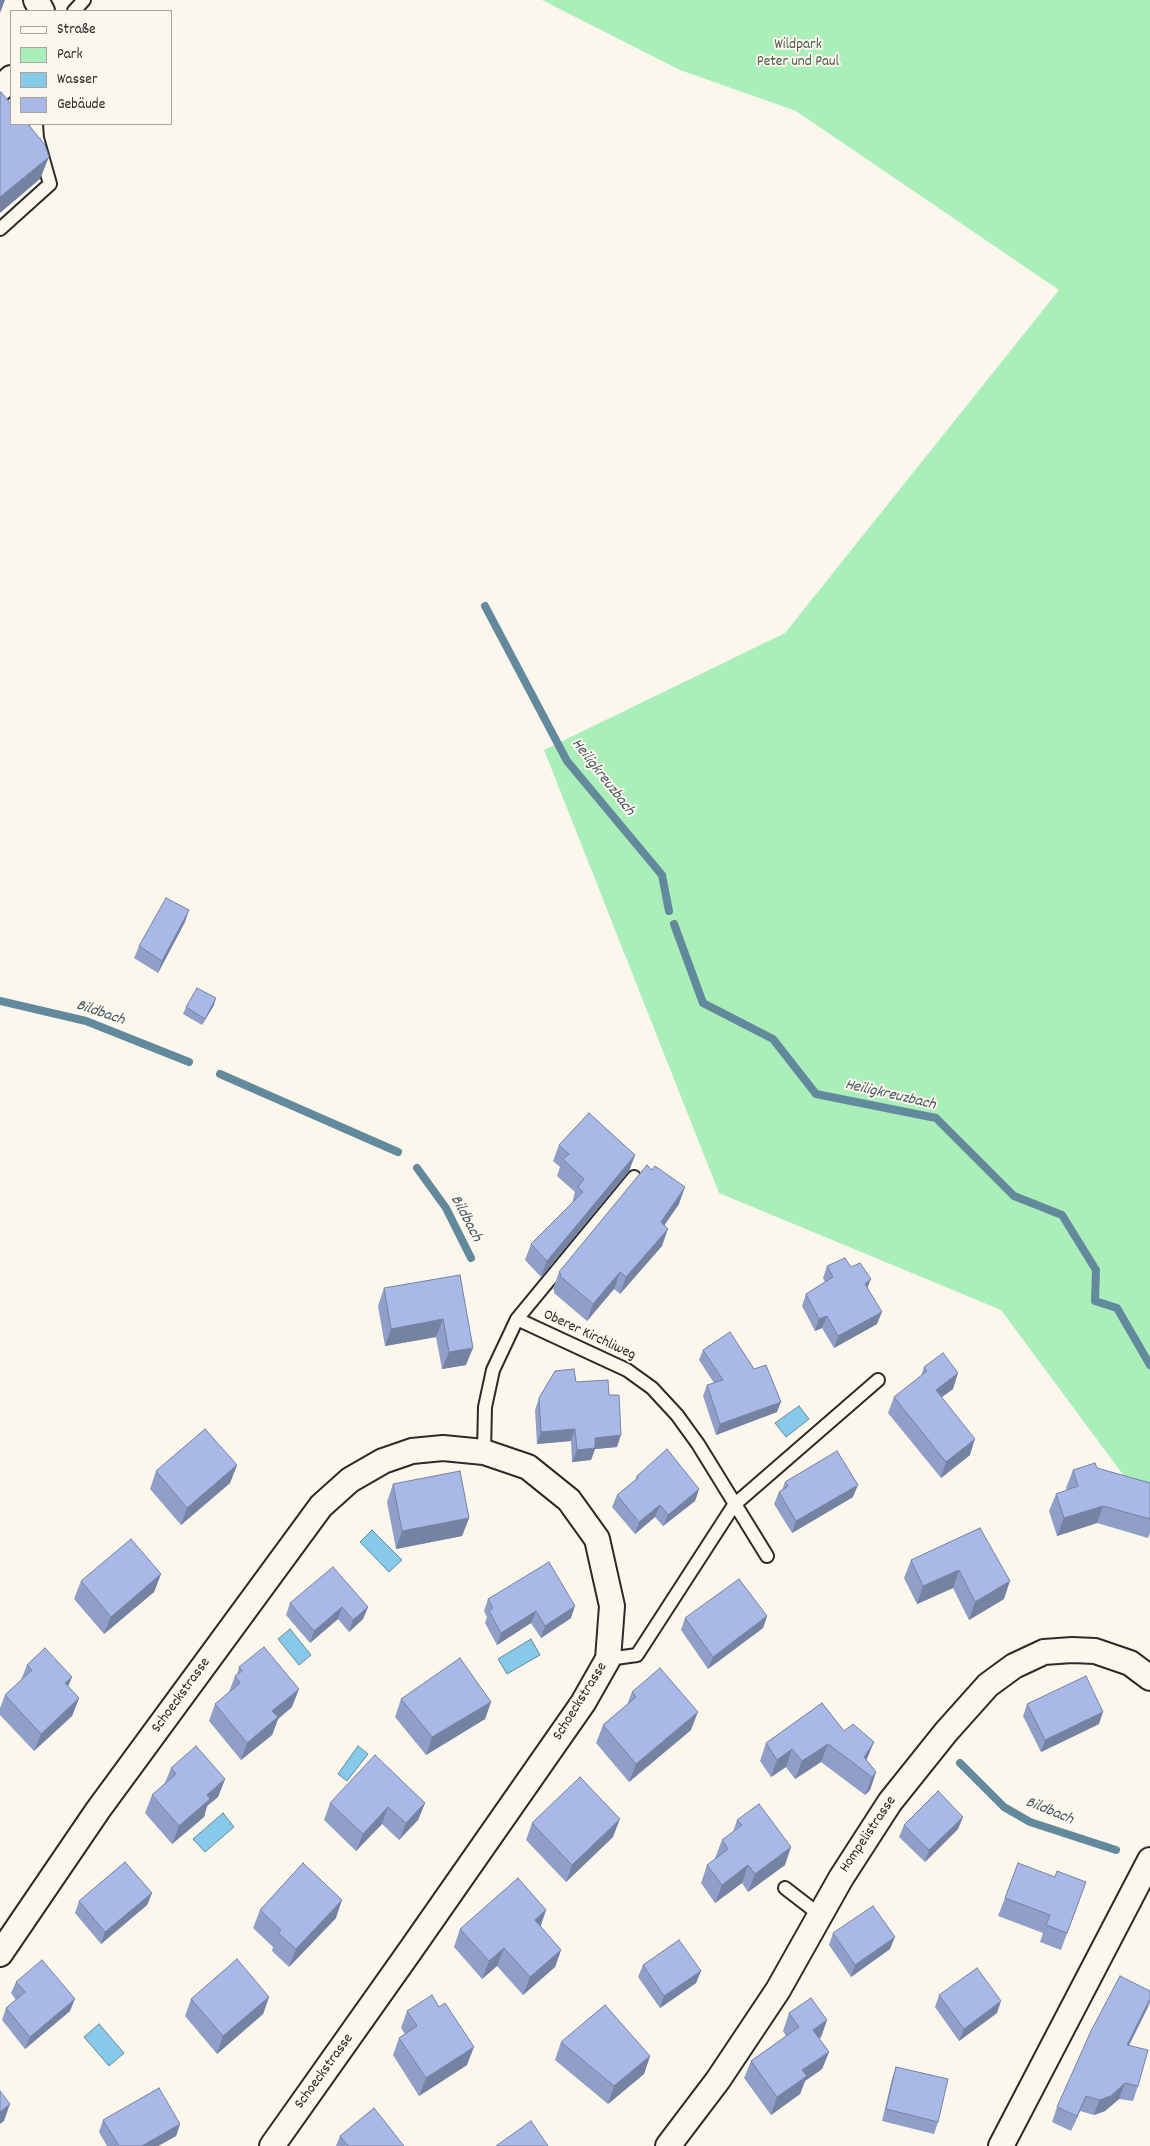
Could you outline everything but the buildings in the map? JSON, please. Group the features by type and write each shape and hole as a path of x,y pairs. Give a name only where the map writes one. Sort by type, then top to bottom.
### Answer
{"street":[{"path":"0,89 10,79"},
{"name":"Schoeckstrasse","path":"0,1954 98,1810 321,1506 350,1480 383,1461 412,1451 443,1448 484,1452 528,1467 569,1500 597,1539 612,1606 608,1659 578,1711 272,2146"},
{"name":"Hompelistrasse","path":"668,2146 718,2080 772,1998 841,1878 890,1802 946,1732 988,1685 1014,1666 1044,1652 1072,1650 1096,1651 1130,1663 1150,1678"},
{"path":"1001,2146 1150,1860"}],"lane":[{"path":"75,10 84,0"},
{"path":"0,229 50,184 37,138 36,125"},
{"name":"Oberer Kirchliweg","path":"484,1452 485,1407 493,1370 517,1319 634,1177"},
{"name":"Oberer Kirchliweg","path":"517,1319 627,1370 652,1388 677,1415 698,1444 767,1556"},
{"path":"608,1659 637,1655 734,1505 878,1380"},
{"path":"785,1888 820,1915"}],"green space":[{"name":"Wildpark Peter und Paul","path":"542,0 1150,0 1150,1511 1001,1310 719,1193 544,750 785,633 1059,290 796,111 680,70"}],"water":[{"path":"799,1406 809,1419 786,1437 775,1423"},
{"path":"372,1530 402,1560 389,1572 360,1542"},
{"path":"290,1629 311,1655 299,1665 278,1639"},
{"path":"531,1639 540,1655 507,1674 498,1659"},
{"path":"358,1746 368,1754 347,1781 338,1774"},
{"path":"223,1813 234,1827 205,1852 193,1839"},
{"path":"99,2024 124,2053 109,2066 84,2037"}],"waterway":[{"name":"Heiligkreuzbach","path":"485,606 567,761 662,875 669,911"},
{"name":"Heiligkreuzbach","path":"674,924 703,1003 773,1039 816,1094 936,1118 1014,1196 1062,1215 1096,1270 1095,1301 1117,1308 1150,1365"},
{"name":"Bildbach","path":"0,1001 86,1021 189,1062"},
{"name":"Bildbach","path":"220,1074 398,1152"},
{"name":"Bildbach","path":"417,1168 446,1208 471,1258"},
{"name":"Bildbach","path":"960,1763 1004,1807 1030,1822 1116,1850"}]}
